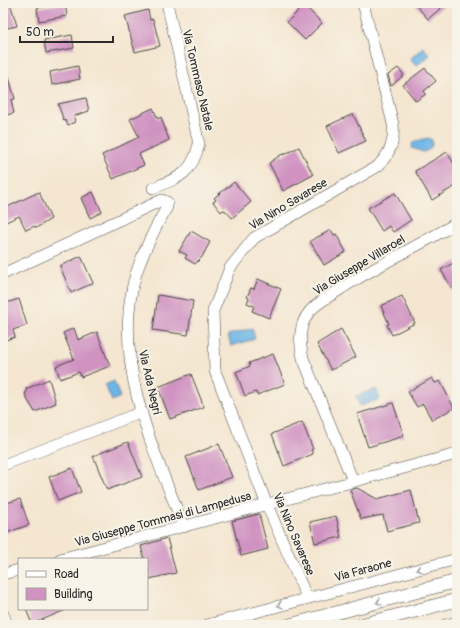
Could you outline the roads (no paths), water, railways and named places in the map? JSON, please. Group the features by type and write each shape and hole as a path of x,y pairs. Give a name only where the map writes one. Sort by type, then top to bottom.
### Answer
{"street":[{"name":"Via Tommaso Natale","path":"153,188 180,177 189,168 197,154 199,144 167,3"},
{"name":"Via Nino Savarese","path":"307,598 267,505 215,371 213,311 230,268 254,238 378,166 386,158 392,148 394,136 393,124 364,3"},
{"name":"Via Ada Negri","path":"3,274 162,200 166,201 168,205 139,267 132,290 128,321 130,363 142,412 184,527"},
{"name":"Via Giuseppe Villaroel","path":"354,481 303,358 300,346 300,334 303,322 319,303 356,280 457,223"},
{"path":"3,465 142,412"},
{"name":"Via Giuseppe Tommasi di Lampedusa","path":"64,558 457,454"},
{"name":"Via Faraone","path":"207,625 457,559"},
{"path":"3,574 18,570"},
{"path":"290,625 457,581"},
{"path":"361,625 457,600"},
{"path":"3,614 7,625"},
{"path":"445,625 457,622"}],"water":[{"path":"423,47 430,55 416,66 410,59"},
{"path":"428,138 432,140 432,142 428,150 423,152 412,148 413,142"},
{"path":"252,328 255,339 231,346 228,335"},
{"path":"114,381 120,397 112,401 105,385"},
{"path":"376,389 380,399 360,406 356,396"}]}
